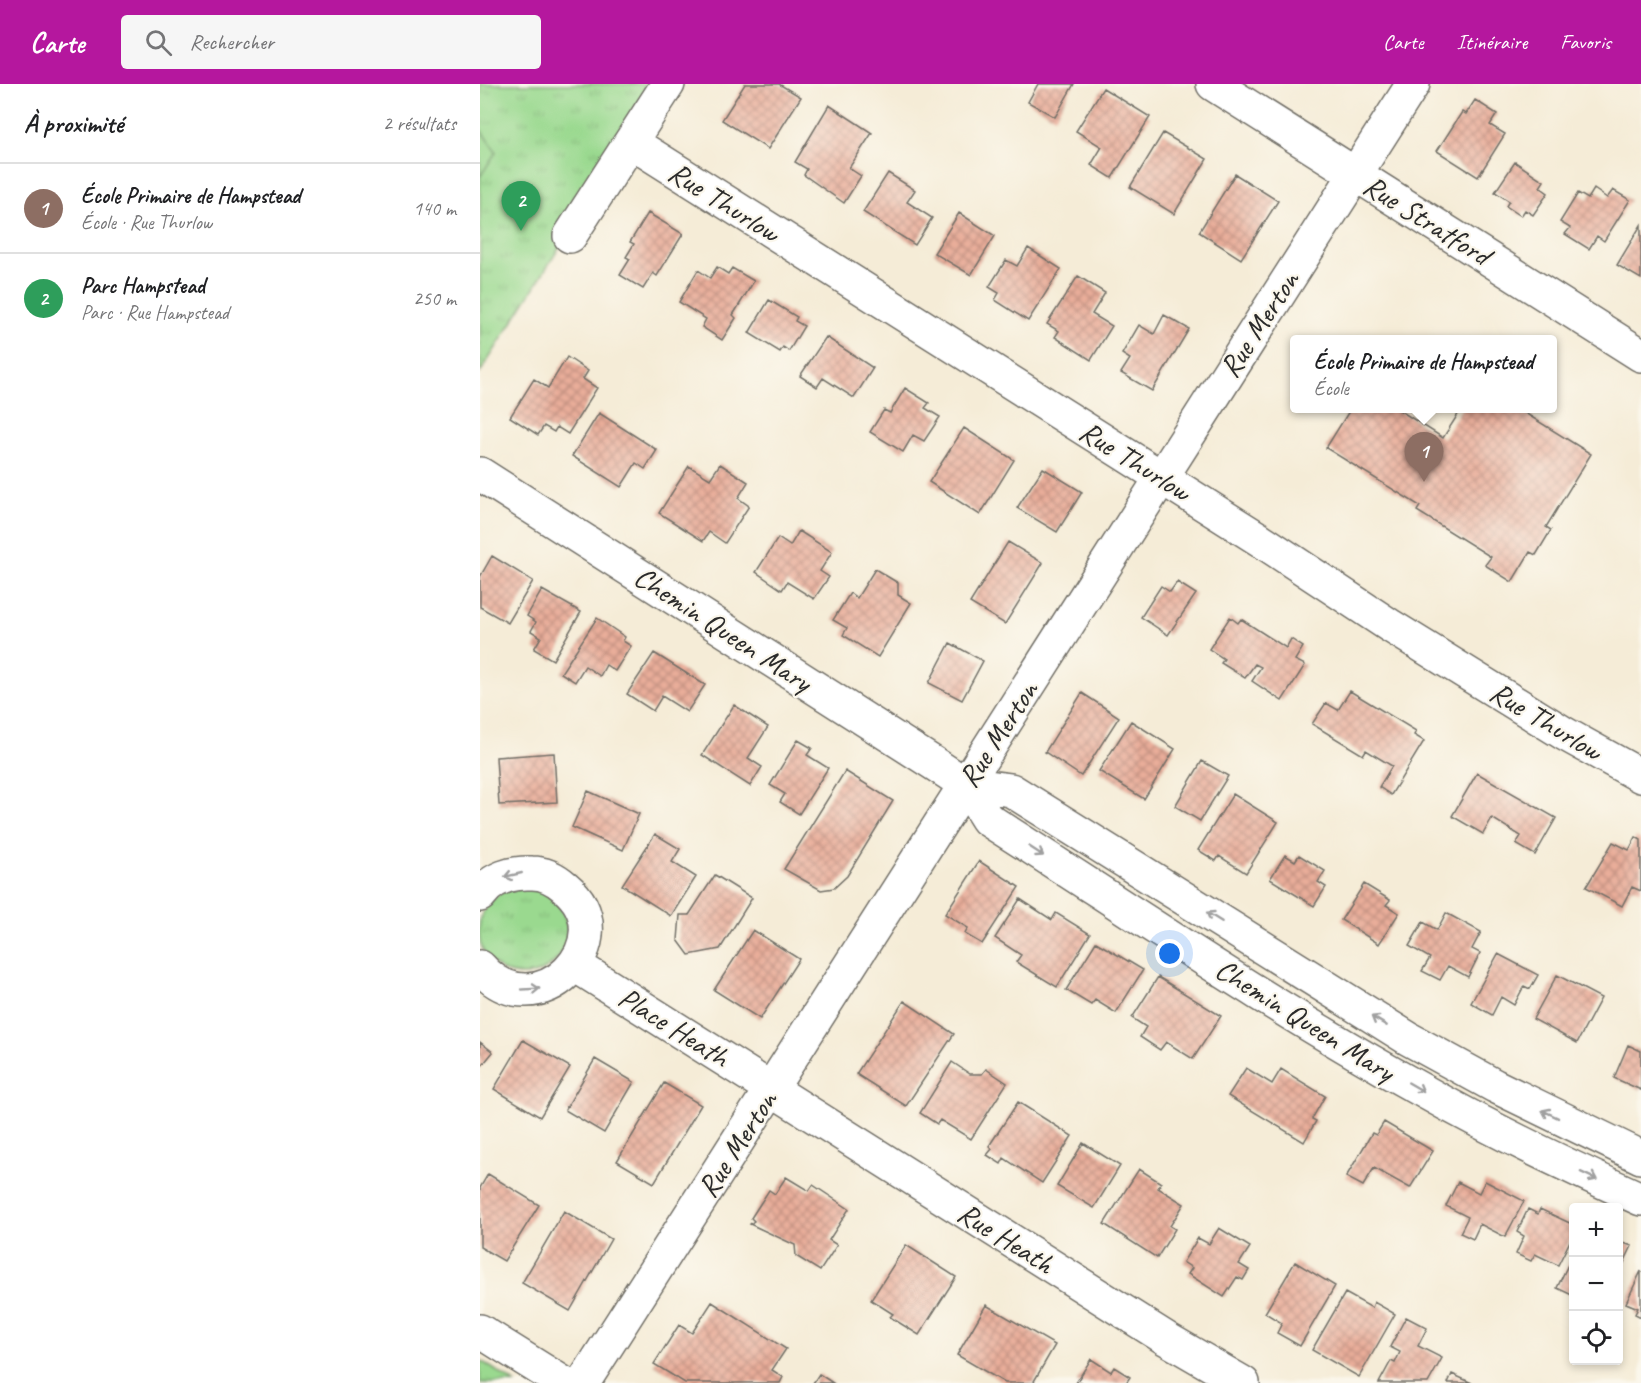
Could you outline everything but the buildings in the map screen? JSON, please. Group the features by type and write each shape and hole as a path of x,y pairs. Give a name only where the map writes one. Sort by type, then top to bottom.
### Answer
{"street":[{"path":"570,236 668,84"},
{"name":"Rue Stratford","path":"1213,84 1641,355"},
{"name":"Rue Merton","path":"583,1383 1413,84"},
{"name":"Rue Thurlow","path":"631,142 1510,701 1641,776"},
{"name":"Chemin Queen Mary","path":"480,474 965,784 1011,790 1366,1013 1495,1086 1641,1157"},
{"name":"Chemin Queen Mary","path":"965,784 987,819 1257,992 1383,1068 1475,1119 1641,1199"},
{"path":"480,895 500,878 519,872 538,873 557,880 572,892 582,909 586,928 584,948 575,965 561,979 544,988 524,990 505,987 488,977 480,967"},
{"name":"Place Heath","path":"575,965 772,1089"},
{"path":"1475,1119 1495,1086"},
{"name":"Rue Heath","path":"772,1089 1167,1339 1243,1383"},
{"path":"480,1331 563,1383"}],"green space":[{"path":"480,84 649,84 568,234 480,373"},
{"path":"480,129 496,152 480,177"},
{"path":"523,887 540,890 554,900 564,914 567,931 564,948 554,962 540,972 523,975 506,972 492,962 482,948 479,931 482,914 492,900 506,890"},
{"path":"480,1360 515,1383 480,1383"}],"place":[{"name":"Parc Hampstead","path":"521,231"},
{"name":"École Primaire de Hampstead","path":"1424,482"}]}
